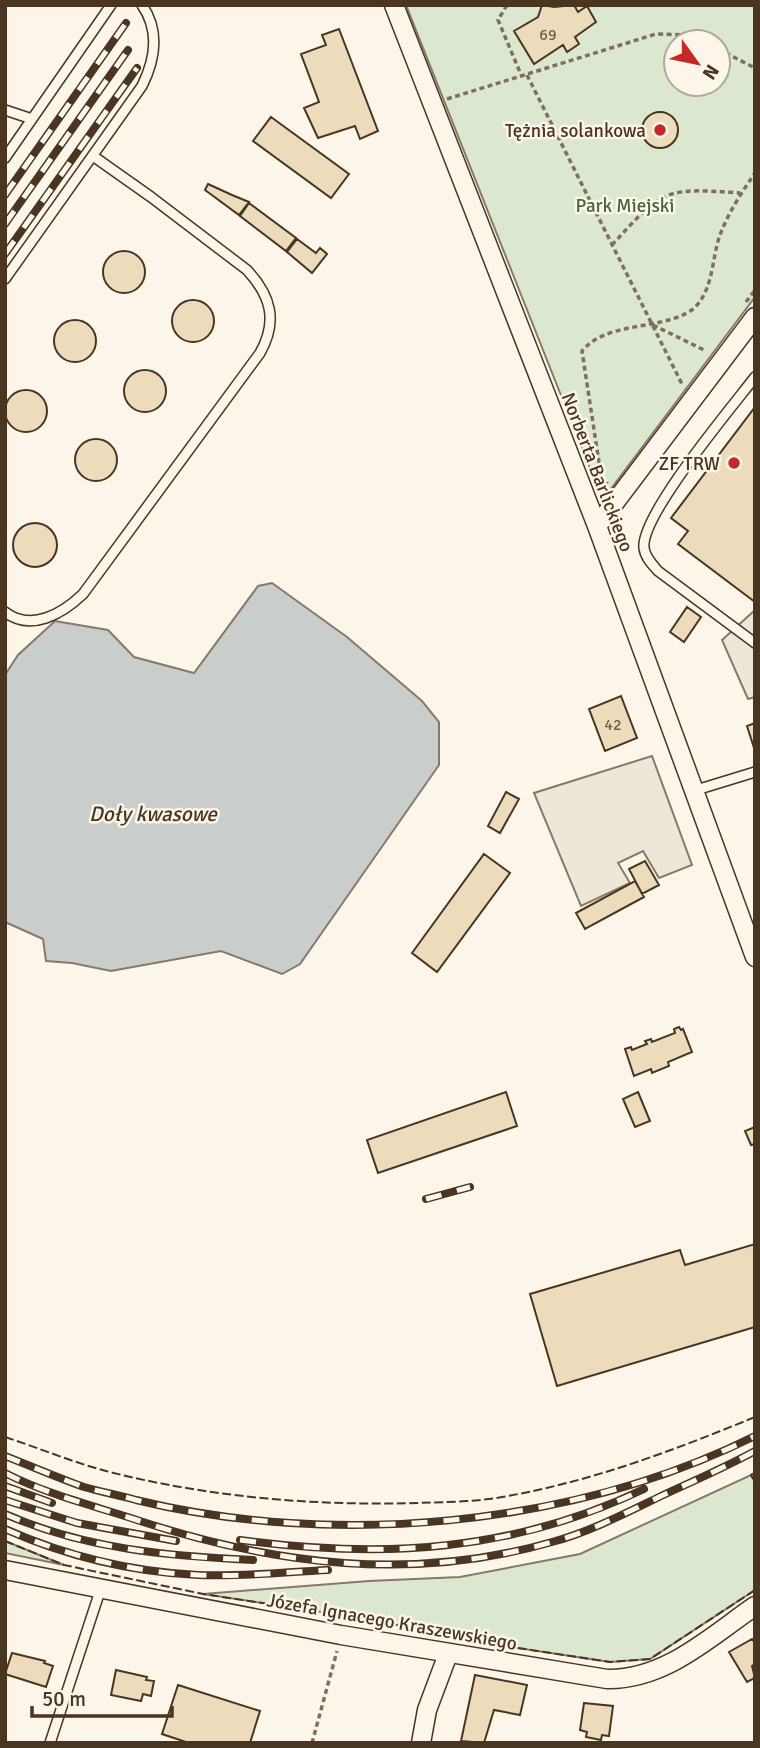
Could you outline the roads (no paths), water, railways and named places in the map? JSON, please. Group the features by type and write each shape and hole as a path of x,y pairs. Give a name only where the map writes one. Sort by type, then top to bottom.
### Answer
{"street":[{"name":"Norberta Barlickiego","path":"394,5 597,526 755,957"},
{"path":"597,526 755,317"},
{"name":"Józefa Ignacego Kraszewskiego","path":"5,1570 341,1635 607,1679 650,1673 672,1663 755,1606"},
{"path":"421,1743 426,1710 448,1654"}],"lane":[{"path":"5,158 111,5"},
{"path":"5,279 142,86 151,67 154,37 142,5"},
{"path":"5,110 32,119"},
{"path":"5,612 22,622 47,618 74,603 83,594 268,339 270,318 265,296 258,282 247,270 93,156"},
{"path":"755,377 660,502 647,529 644,548 648,559 658,570 755,643"},
{"path":"694,791 755,772"},
{"path":"50,1743 101,1588"}],"water":[{"name":"Doły kwasowe","path":"272,583 347,637 422,701 439,722 439,765 300,964 282,974 221,951 111,971 46,961 43,939 5,922 5,675 18,655 55,621 108,630 134,657 194,673 258,586"}],"railway":[{"path":"5,195 126,23"},
{"path":"5,224 128,50"},
{"path":"5,254 137,68"},
{"path":"426,1199 470,1187"},
{"path":"5,1456 84,1487 212,1515 290,1523 370,1525 451,1520 531,1509 609,1491 684,1467 755,1436"},
{"path":"5,1473 72,1500 191,1536 293,1558 396,1565 448,1562 500,1554 566,1538 620,1516 755,1451"},
{"path":"5,1486 52,1503"},
{"path":"240,1540 345,1549 446,1545 496,1538 545,1526 595,1510 644,1489"},
{"path":"5,1500 77,1523 176,1541"},
{"path":"5,1514 65,1535 127,1549 253,1560"},
{"path":"5,1529 75,1555 149,1570 214,1575 328,1570"}],"place":[{"name":"Tężnia solankowa","path":"660,130"},
{"name":"ZF TRW","path":"734,463"}],"park label":[{"name":"Park Miejski","path":"625,205"}]}
